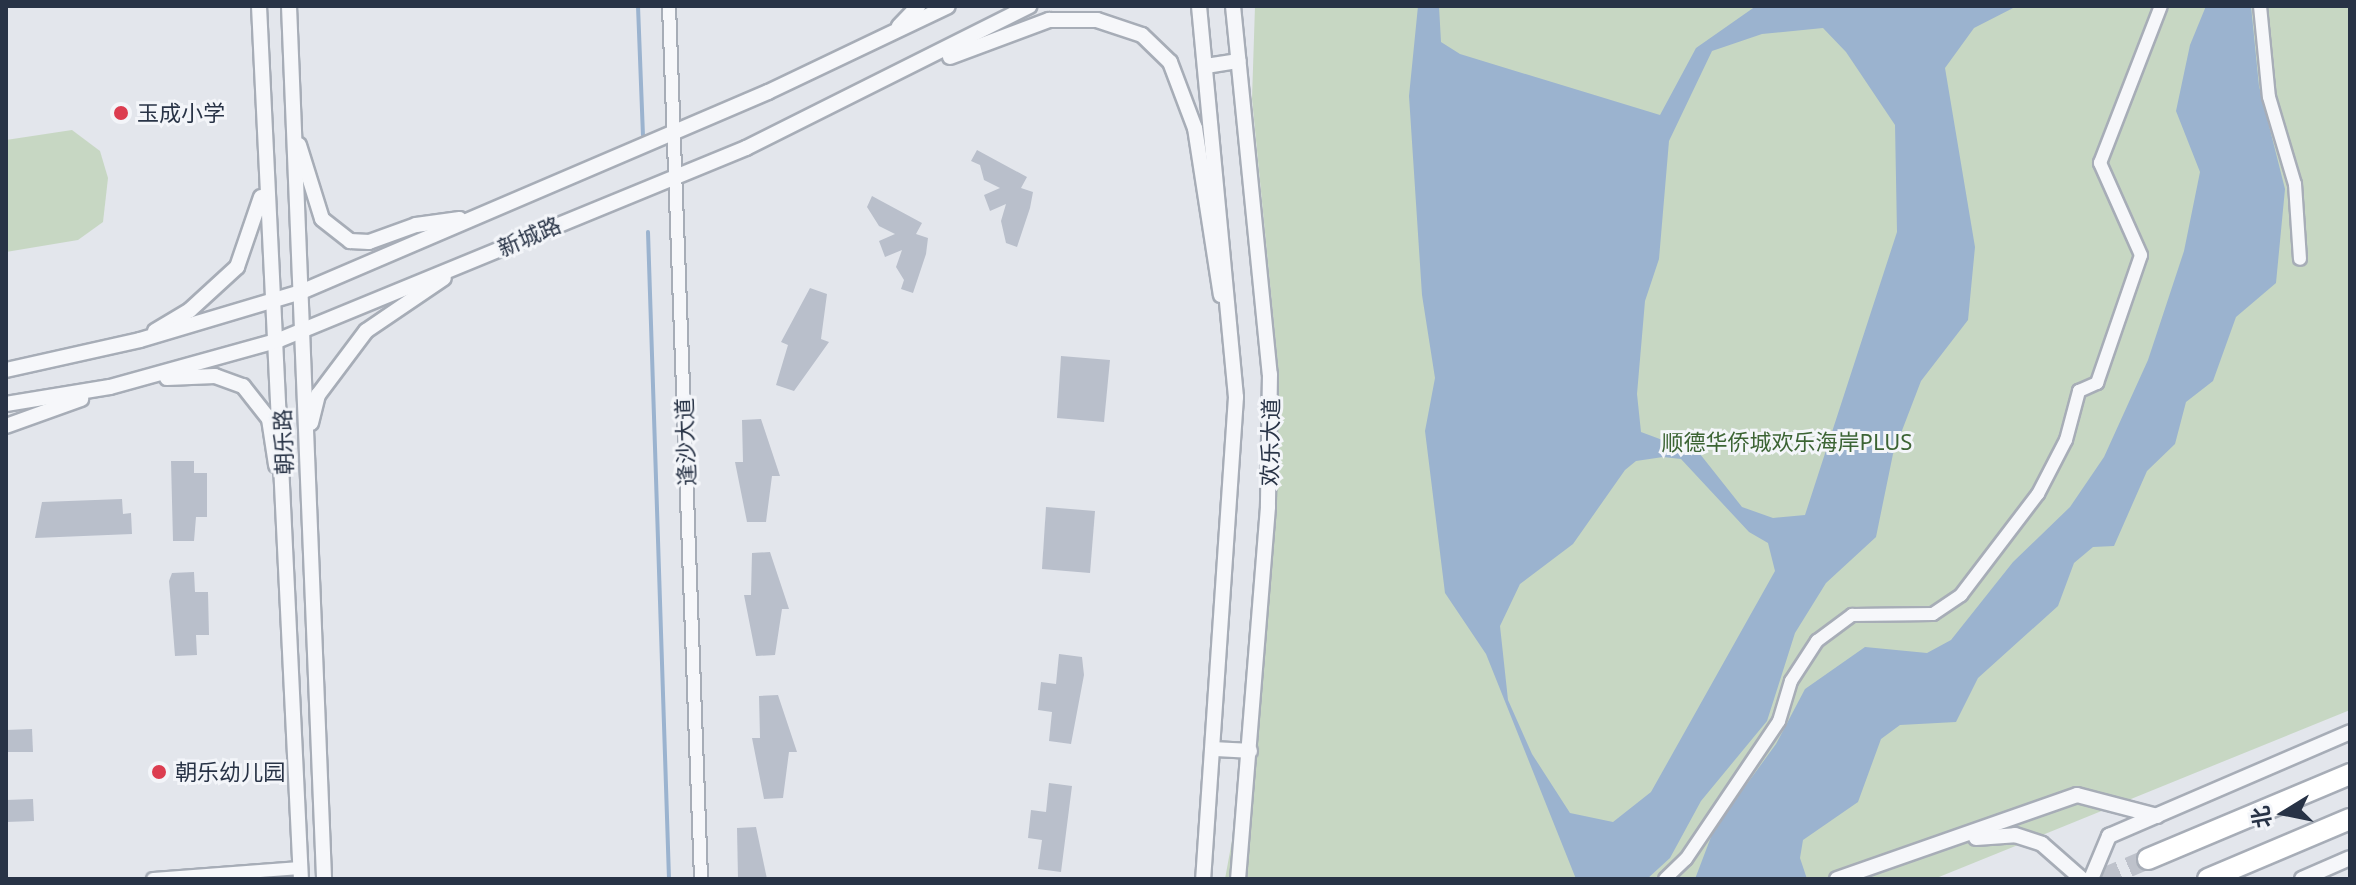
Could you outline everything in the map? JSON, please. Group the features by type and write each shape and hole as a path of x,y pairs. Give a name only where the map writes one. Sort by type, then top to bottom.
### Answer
{"highway":[{"path":"2148,859 2350,774"},
{"path":"2208,879 2350,819"}],"street":[{"name":"朝乐路","path":"259,6 264,136 279,340 301,874"},
{"name":"朝乐路","path":"289,6 324,879"},
{"name":"逢沙大道","path":"669,6 701,879"},
{"path":"892,32 918,6"},
{"name":"新城路","path":"6,370 140,340 301,292 674,131 948,6"},
{"name":"新城路","path":"6,404 121,384 279,340 675,176 893,78 1029,6"},
{"name":"欢乐大道","path":"1199,6 1235,368 1234,488 1203,879"},
{"name":"欢乐大道","path":"1233,6 1270,374 1268,507 1238,879"},
{"path":"1665,879 1686,859 1779,721 1791,681 1817,641 1852,615 1933,614 1961,595 2038,494 2066,440 2079,391 2097,383 2141,255 2100,163 2161,6"},
{"path":"2260,6 2269,97 2295,184 2300,259"},
{"path":"893,78 1049,20 1097,20 1142,35 1170,62 1195,128 1235,368"},
{"path":"1206,66 1239,61"},
{"path":"293,126 314,202 338,235 369,242 416,225 472,218"},
{"path":"140,340 190,310 237,267 261,210 264,136"},
{"path":"307,439 318,395 358,340 471,261"},
{"path":"6,426 121,384 215,376 243,386 269,419 286,519"},
{"path":"2091,879 2109,836 2350,732"},
{"path":"1214,749 1250,751"},
{"path":"1858,879 2077,795 2157,816"},
{"path":"1837,879 1983,835 2015,835 2042,844 2082,879"},
{"path":"2302,879 2350,858"},
{"path":"153,879 301,874"}],"green space":[{"name":"顺德华侨城欢乐海岸PLUS","path":"1255,6 2350,6 2350,710 1934,879 1225,879 1262,676 1278,366 1252,99"},
{"path":"72,130 100,151 108,178 103,222 78,240 6,252 6,140"}],"water":[{"path":"1418,6 1439,6 1441,42 1460,54 1660,115 1696,48 1756,6 2017,6 1974,28 1945,68 1975,247 1968,320 1921,381 1893,454 1876,537 1826,583 1795,633 1767,721 1701,801 1670,858 1647,879 1576,879 1486,654 1445,593 1425,431 1435,378 1422,295 1409,96","holes":["1823,28 1846,52 1895,125 1897,232 1805,515 1773,518 1742,507 1700,454 1641,432 1637,394 1645,301 1659,259 1669,141 1712,51 1762,34","1663,457 1681,459 1749,532 1768,543 1775,571 1651,792 1613,822 1570,813 1532,754 1508,700 1500,626 1520,584 1573,544 1625,470 1636,461"]},
{"path":"2206,6 2251,6 2259,86 2285,189 2276,283 2236,317 2213,381 2186,402 2175,444 2147,471 2114,546 2093,547 2074,563 2058,606 1978,678 1956,722 1900,725 1881,739 1858,802 1803,840 1800,858 1807,879 1695,879 1714,829 1776,744 1805,689 1865,647 1927,653 1951,640 2013,562 2070,507 2104,457 2148,360 2184,251 2200,172 2176,111 2190,45"}],"building":[{"path":"977,150 1027,177 1021,188 1033,192 1017,247 1006,243 1001,221 1006,204 990,211 984,195 1000,188 984,180 980,165 971,161"},
{"path":"872,196 922,223 916,234 928,238 926,254 913,293 901,289 904,280 896,267 902,250 885,257 879,241 895,234 879,226 867,207"},
{"path":"810,288 827,294 821,339 829,342 794,391 776,385 788,345 781,342"},
{"path":"1061,356 1110,360 1104,422 1057,418"},
{"path":"761,419 780,476 772,476 766,522 747,522 735,462 743,462 742,420"},
{"path":"171,461 194,461 194,473 207,473 207,517 196,517 194,541 173,541"},
{"path":"122,499 123,514 131,513 132,534 35,538 42,502"},
{"path":"1046,507 1095,511 1090,573 1042,569"},
{"path":"770,552 789,609 782,609 775,655 756,656 744,595 751,595 752,553"},
{"path":"194,572 195,592 208,592 209,635 196,635 197,655 175,656 169,581 172,573"},
{"path":"1059,654 1082,657 1084,675 1071,744 1049,741 1052,712 1038,710 1041,682 1056,684"},
{"path":"778,695 797,752 789,752 783,798 764,799 752,738 760,738 759,696"},
{"path":"32,729 33,752 6,752 6,730"},
{"path":"1049,783 1072,786 1061,872 1038,869 1042,840 1028,838 1031,810 1046,812"},
{"path":"33,799 34,821 6,822 6,800"},
{"path":"756,827 767,879 738,879 737,828"}],"waterway":[{"path":"638,6 643,135"},
{"path":"648,232 669,879"}],"tunnel":[{"path":"2101,879 2148,859"}],"place":[{"name":"玉成小学","path":"121,113"},
{"name":"朝乐幼儿园","path":"159,772"}]}
